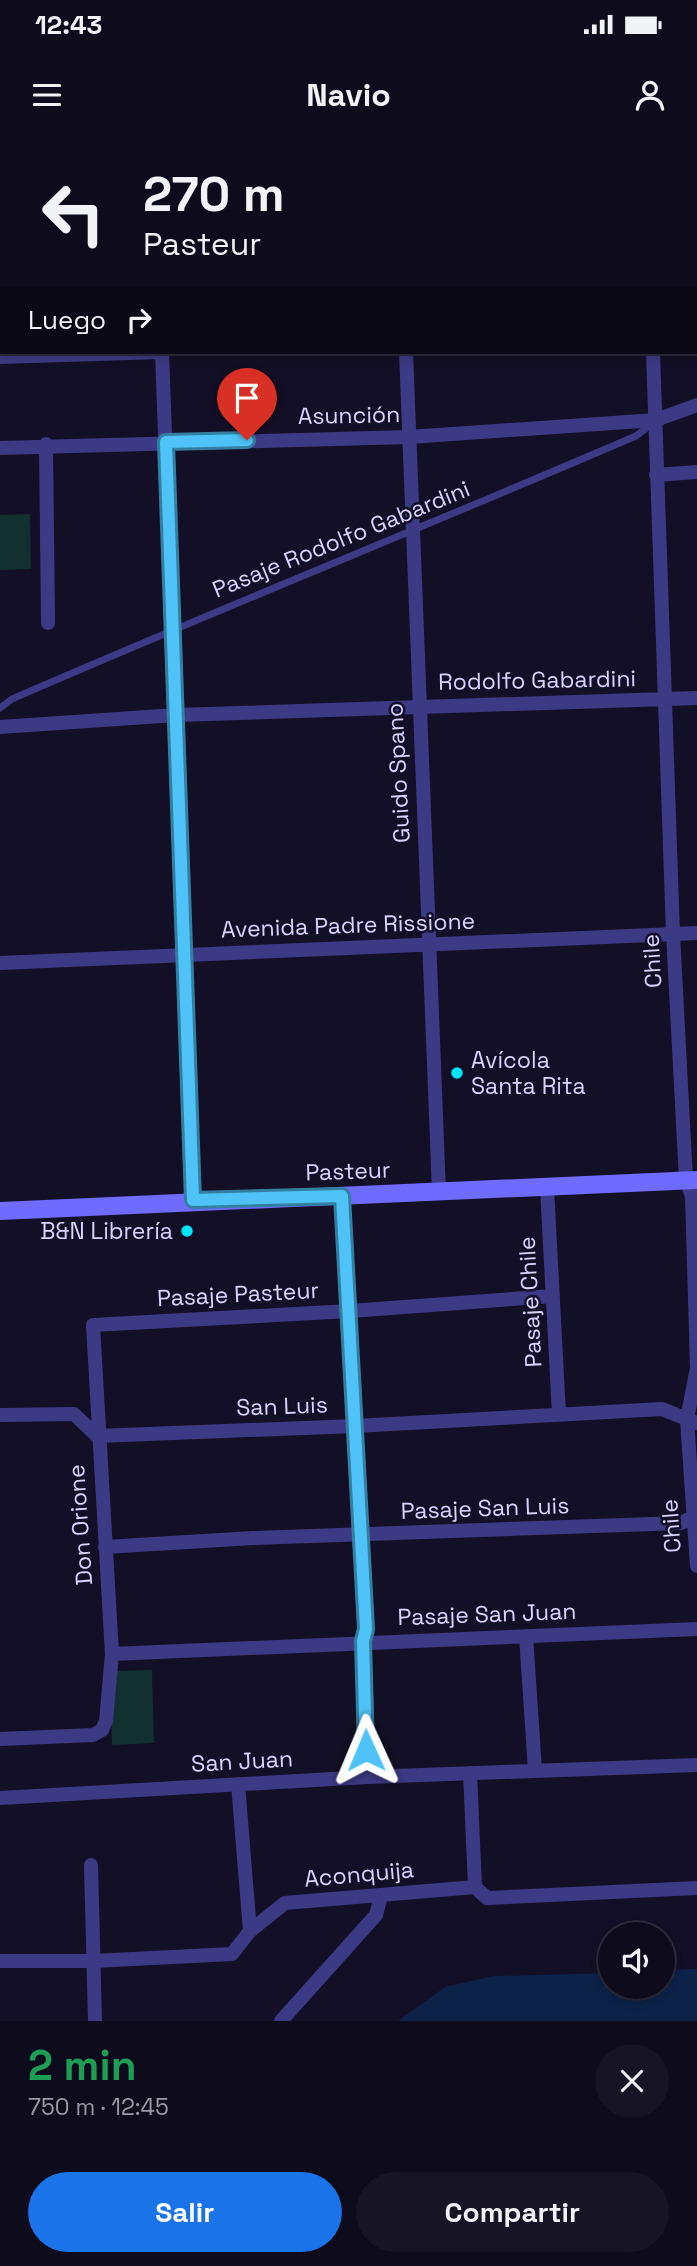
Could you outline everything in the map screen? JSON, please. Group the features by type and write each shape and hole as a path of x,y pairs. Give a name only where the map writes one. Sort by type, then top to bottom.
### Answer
{"street":[{"path":"0,357 97,354"},
{"path":"162,354 193,1200"},
{"name":"Guido Spano","path":"406,354 439,1192"},
{"name":"Chile","path":"653,354 673,934 692,1196 697,1368 692,1421 697,1566"},
{"name":"Asunción","path":"0,448 46,444 409,437 656,420 697,405"},
{"path":"46,444 48,623"},
{"path":"656,475 697,472"},
{"name":"Rodolfo Gabardini","path":"0,727 176,715 418,705 697,698"},
{"name":"Avenida Padre Rissione","path":"0,964 697,933"},
{"name":"Pasteur","path":"0,1211 193,1200 547,1188 691,1180"},
{"name":"Pasaje Chile","path":"547,1188 559,1414"},
{"path":"342,1196 366,1629 363,1641 367,1777"},
{"name":"Pasaje Pasteur","path":"93,1325 350,1311 553,1296"},
{"name":"Don Orione","path":"0,1739 93,1735 102,1730 106,1721 112,1654 97,1436 93,1325"},
{"name":"San Luis","path":"97,1436 355,1426 662,1409 692,1421"},
{"path":"0,1415 74,1414 97,1436"},
{"name":"Pasaje San Luis","path":"104,1547 253,1538 681,1523 695,1516"},
{"name":"Pasaje San Juan","path":"112,1654 363,1641 697,1629"},
{"path":"526,1636 535,1770"},
{"name":"San Juan","path":"0,1798 367,1777 697,1765"},
{"path":"470,1773 475,1887"},
{"path":"238,1784 250,1931"},
{"path":"91,1865 95,2021"},
{"name":"Aconquija","path":"0,1961 93,1961 232,1954 250,1931 285,1903 475,1887 487,1898 697,1888"},
{"path":"281,2021 376,1914 381,1896"}],"lane":[{"name":"Pasaje Rodolfo Gabardini","path":"0,708 12,699 173,629 412,533 636,436 656,420"}],"green space":[{"path":"30,514 31,569 0,570 0,515"},
{"path":"152,1670 154,1743 112,1745 110,1671"}],"water":[{"path":"697,1969 697,2021 398,2021 445,1987 494,1976 598,1973 598,1999 675,1999 675,1970"}],"place":[{"name":"Avícola Santa Rita","path":"457,1073"},
{"name":"B&N Librería","path":"187,1231"}],"route":[{"path":"247,440 166,442 182,954 193,1200 342,1196 366,1629 363,1641 366,1750"}]}
